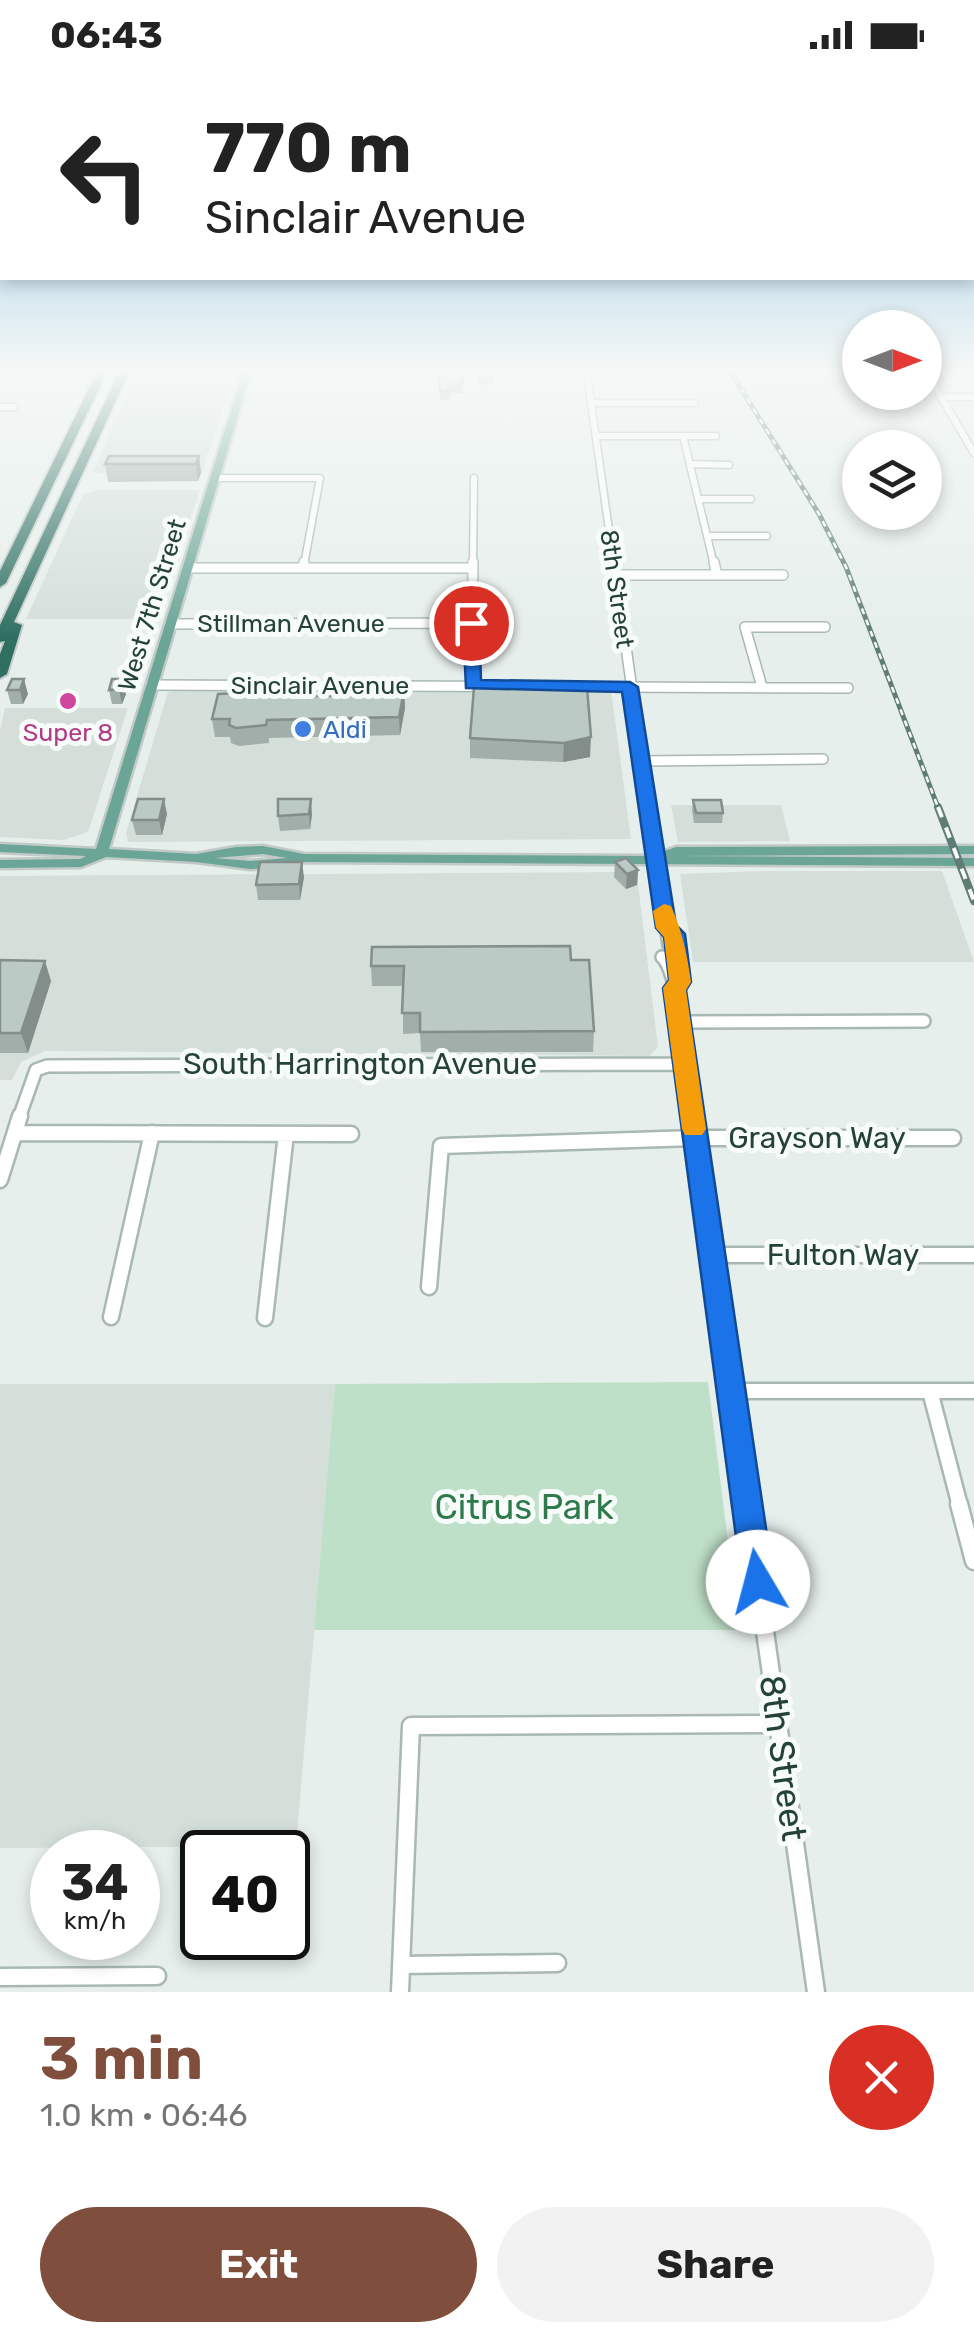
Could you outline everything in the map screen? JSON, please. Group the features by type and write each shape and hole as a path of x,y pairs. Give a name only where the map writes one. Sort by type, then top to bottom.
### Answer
{"highway":[{"path":"0,556 50,458"},
{"path":"0,582 60,458"},
{"path":"0,612 73,458"},
{"path":"0,638 84,458"},
{"path":"0,674 18,621 16,605"}],"main road":[{"name":"West 7th Street","path":"100,856 220,458"},
{"path":"0,848 196,858 217,864 284,864 303,858 656,858 678,863 806,863 963,858 974,850"},
{"path":"656,858 676,851 922,850 963,858"},
{"path":"806,863 810,856 900,855 922,850"},
{"path":"743,862 787,856 796,851"},
{"path":"0,864 81,864 100,856"}],"street":[{"name":"8th Street","path":"599,458 666,928 674,934 677,953 680,982 674,988"},
{"path":"688,458 718,575"},
{"path":"690,464 730,465"},
{"path":"214,478 320,478 303,568"},
{"path":"472,685 474,478"},
{"path":"698,499 752,499"},
{"path":"708,536 767,536"},
{"path":"187,568 472,568"},
{"path":"616,575 783,575"},
{"name":"Stillman Avenue","path":"170,624 471,623"},
{"path":"762,688 746,627 824,627"},
{"name":"Sinclair Avenue","path":"151,685 848,688"},
{"path":"642,760 822,759"},
{"name":"8th Street","path":"666,928 660,934 662,958 670,964 674,988 816,1992"},
{"path":"679,1022 924,1021"},
{"name":"South Harrington Avenue","path":"15,1133 36,1070 56,1065 685,1064"},
{"path":"0,1180 15,1133 351,1134"},
{"path":"112,1317 152,1134"},
{"path":"265,1318 286,1134"},
{"name":"Grayson Way","path":"429,1287 440,1146 695,1138 953,1138"},
{"name":"Fulton Way","path":"711,1255 974,1255"},
{"path":"730,1390 974,1390"},
{"path":"930,1390 973,1552"},
{"path":"400,1992 412,1726 778,1724"},
{"path":"401,1965 557,1963"},
{"path":"0,1977 156,1976"}],"shaded area":[{"path":"99,458 207,458 202,473 92,473"},
{"path":"98,490 200,490 156,619 26,619 83,494"},
{"path":"611,690 631,839 128,842 126,833 168,692"},
{"path":"5,708 128,708 88,832 63,840 0,837 0,731"},
{"path":"671,805 781,805 790,841 678,842"},
{"path":"942,871 974,962 693,962 680,874"},
{"path":"627,872 637,876 658,1047 649,1056 45,1051 21,1062 12,1080 0,1080 0,876"},
{"path":"0,1384 335,1384 297,1830 180,1830 180,1847 160,1847 160,1830 30,1830 30,1848 0,1848"}],"green space":[{"name":"Citrus Park","path":"708,1382 739,1630 314,1630 335,1384"}],"building":[{"path":"108,458 198,458 196,464 105,464"},
{"path":"12,679 24,679 20,690 7,690"},
{"path":"112,679 123,679 119,689 109,690"},
{"path":"474,687 587,687 591,737 564,743 470,738"},
{"path":"281,691 282,696 332,696 333,691 404,691 399,717 267,720 266,725 236,728 229,725 230,719 212,719 218,694"},
{"path":"138,799 164,799 159,820 132,820"},
{"path":"278,799 311,799 309,814 278,816"},
{"path":"693,800 721,800 723,813 696,813"},
{"path":"626,858 638,870 627,874 615,862"},
{"path":"260,862 302,862 299,884 256,885"},
{"path":"570,946 571,960 589,960 594,1031 420,1032 420,1013 402,1013 404,966 371,966 372,947"},
{"path":"0,960 45,961 21,1033 0,1033"}],"railway":[{"path":"784,458 846,567 939,810"},
{"path":"938,807 974,901"}],"slow traffic":[{"path":"664,911 666,928 674,934 680,982 674,988 694,1129"}],"place":[{"name":"Super 8","path":"68,701"},
{"name":"Aldi","path":"303,729"}],"route":[{"path":"471,623 472,685 630,687 666,928 674,934 680,982 674,988 758,1582"}]}
